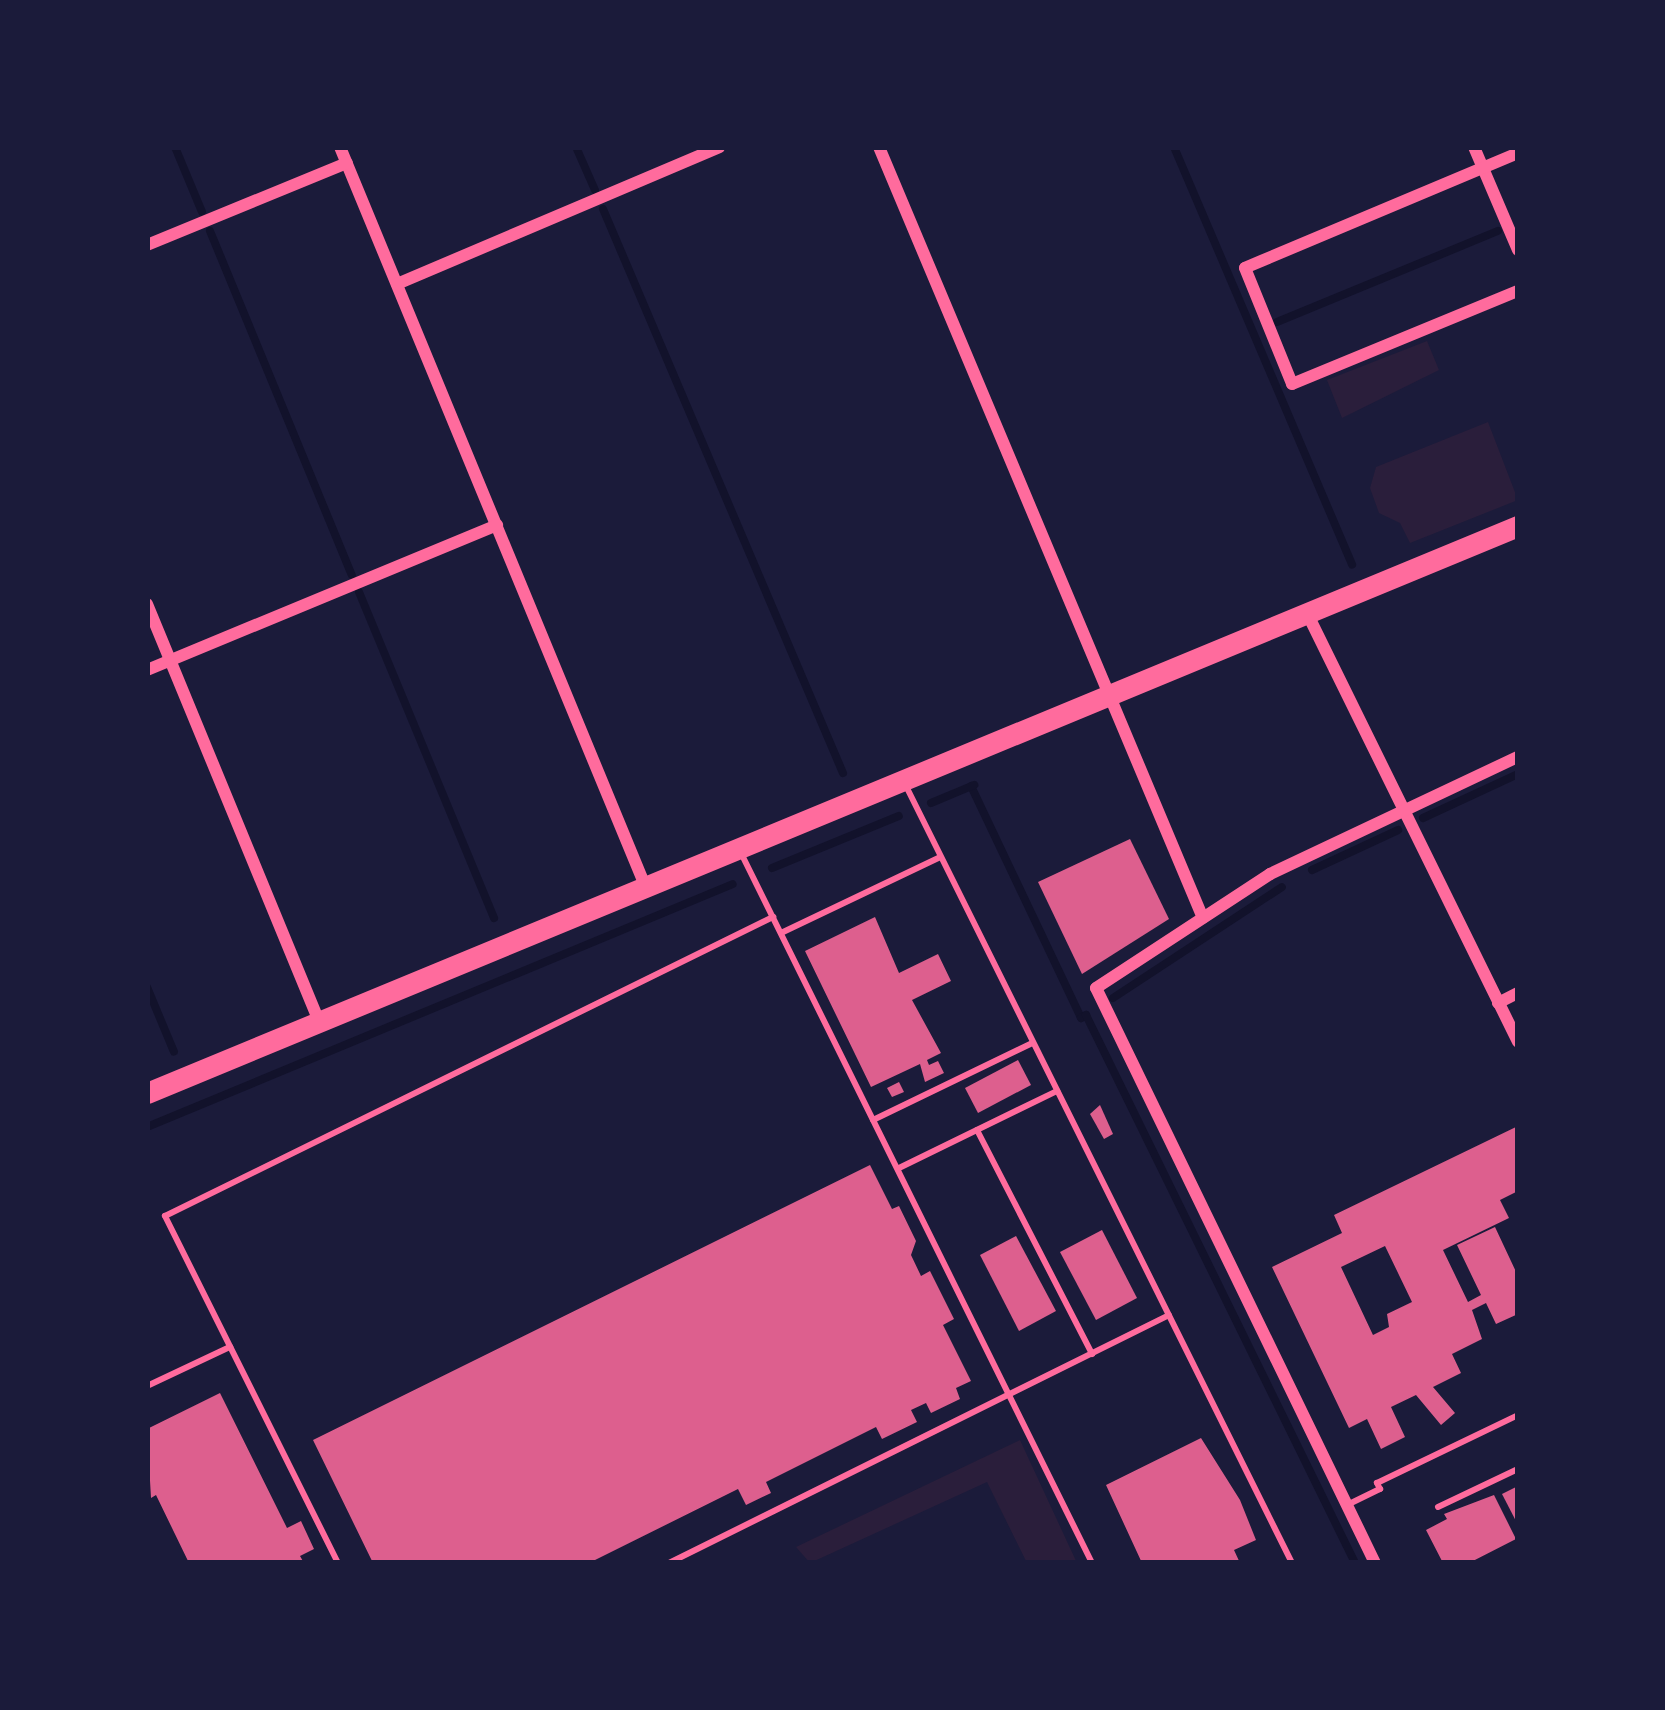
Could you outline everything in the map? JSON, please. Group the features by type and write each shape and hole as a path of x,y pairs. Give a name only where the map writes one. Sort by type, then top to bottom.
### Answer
{"main road":[{"path":"147,1094 1518,526"}],"street":[{"path":"340,147 646,888"},
{"path":"397,284 719,147"},
{"path":"879,147 1203,918"},
{"path":"1474,147 1518,250"},
{"path":"1518,154 1245,268 1292,384 1518,291"},
{"path":"147,245 347,163"},
{"path":"147,670 496,525"},
{"path":"147,604 319,1022"},
{"path":"1307,614 1518,1042"},
{"path":"1375,1563 1096,988 1270,874 1518,757"},
{"path":"1498,1003 1518,993"}],"lane":[{"path":"903,781 1292,1563"},
{"path":"740,850 1092,1563"},
{"path":"781,933 941,856"},
{"path":"338,1563 165,1216 773,916"},
{"path":"873,1120 1033,1042"},
{"path":"897,1169 1057,1091"},
{"path":"977,1130 1091,1354"},
{"path":"669,1563 1169,1316"},
{"path":"147,1386 230,1347"},
{"path":"1347,1505 1380,1489 1377,1483 1518,1415"},
{"path":"1438,1507 1518,1469"}],"shaded area":[{"path":"1427,341 1439,370 1342,418 1327,380"},
{"path":"1488,422 1518,500 1410,543 1400,523 1379,513 1370,488 1376,467"},
{"path":"1020,1440 1077,1563 1027,1563 987,1482 810,1563 796,1547"}],"building":[{"path":"1130,839 1169,919 1082,974 1038,882"},
{"path":"875,917 899,973 938,954 951,981 912,1000 941,1053 927,1060 929,1065 938,1061 944,1073 925,1082 920,1064 871,1087 805,951"},
{"path":"1018,1060 1031,1085 978,1113 965,1088"},
{"path":"899,1082 904,1092 892,1097 887,1088"},
{"path":"1100,1105 1113,1134 1104,1139 1090,1114"},
{"path":"1518,1126 1518,1191 1500,1200 1509,1218 1443,1250 1468,1302 1481,1295 1457,1245 1495,1227 1518,1276 1518,1314 1496,1324 1486,1303 1472,1310 1482,1339 1452,1354 1461,1373 1433,1387 1455,1413 1441,1425 1416,1395 1391,1407 1405,1437 1381,1449 1367,1419 1349,1428 1272,1267 1342,1233 1334,1215","holes":["1385,1246 1412,1302 1387,1314 1389,1327 1373,1335 1341,1267"]},
{"path":"870,1165 892,1209 899,1206 916,1241 911,1255 921,1276 930,1271 954,1319 943,1325 971,1381 956,1388 960,1399 931,1413 926,1403 911,1410 917,1422 882,1439 876,1427 766,1482 771,1493 746,1505 738,1489 589,1563 373,1563 313,1440"},
{"path":"1102,1230 1137,1298 1096,1320 1060,1252"},
{"path":"1016,1236 1056,1311 1019,1331 980,1255"},
{"path":"220,1393 287,1528 301,1521 314,1549 300,1556 304,1563 189,1563 156,1495 151,1498 147,1429"},
{"path":"1201,1438 1240,1500 1256,1540 1234,1550 1240,1563 1142,1563 1106,1485"},
{"path":"1518,1486 1518,1525 1502,1494"},
{"path":"1494,1495 1516,1539 1469,1563 1443,1563 1426,1530 1447,1519 1444,1514"}],"waterway":[{"path":"175,147 202,212"},
{"path":"576,147 595,190"},
{"path":"1174,147 1352,565"},
{"path":"603,209 843,773"},
{"path":"210,231 352,575"},
{"path":"1277,322 1498,231"},
{"path":"359,592 494,918"},
{"path":"1423,818 1518,774"},
{"path":"931,803 974,785"},
{"path":"971,786 1081,1018 1086,1015 1355,1563"},
{"path":"772,868 899,816"},
{"path":"1312,870 1398,830"},
{"path":"147,1127 733,884"},
{"path":"1113,998 1282,887"},
{"path":"147,987 174,1052"}]}
